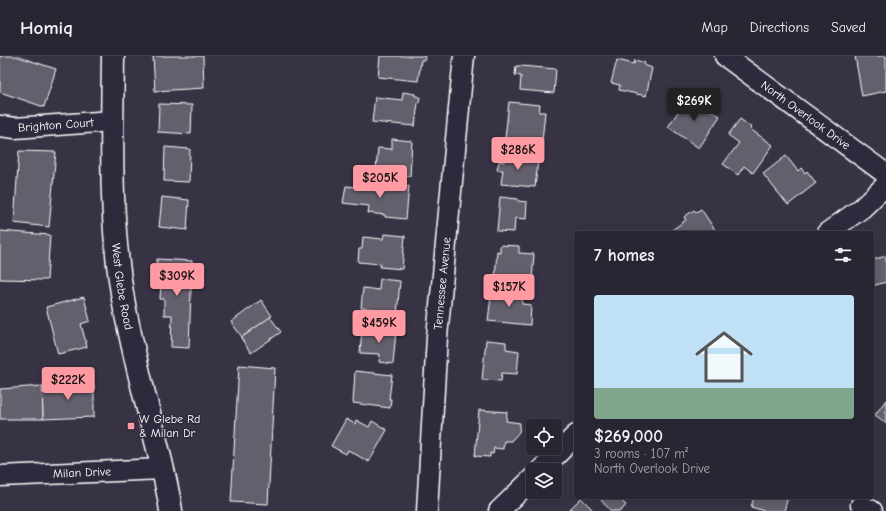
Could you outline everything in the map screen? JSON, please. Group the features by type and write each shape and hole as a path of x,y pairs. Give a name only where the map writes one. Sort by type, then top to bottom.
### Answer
{"main road":[{"name":"West Glebe Road","path":"113,56 113,190 118,259 125,309 142,386 163,469 171,511"}],"street":[{"name":"Tennessee Avenue","path":"427,511 437,337 464,56"},
{"name":"North Overlook Drive","path":"726,56 886,174"},
{"name":"Brighton Court","path":"0,126 15,128 112,121"},
{"path":"831,231 862,208 886,185"},
{"path":"548,463 574,437"},
{"name":"Milan Drive","path":"0,476 163,469"},
{"path":"499,511 526,485"}],"building":[{"path":"0,56 16,56 56,69 44,107 0,92"},
{"path":"153,56 203,56 204,88 155,91"},
{"path":"380,56 425,56 425,60 421,60 418,81 378,77"},
{"path":"855,56 886,56 886,91 862,96"},
{"path":"617,60 634,64 635,60 645,63 644,65 652,68 646,96 619,90 620,85 611,83"},
{"path":"516,66 556,69 554,93 520,90 521,76 515,75"},
{"path":"403,92 415,94 415,96 420,97 415,126 372,122 375,97 402,100"},
{"path":"686,100 695,105 697,101 720,116 699,148 668,127"},
{"path":"509,102 540,105 539,112 545,112 542,141 505,138"},
{"path":"159,104 192,105 191,134 158,132"},
{"path":"740,119 751,127 750,129 773,145 753,173 744,166 738,175 723,164 739,143 728,135"},
{"path":"392,139 412,141 410,176 389,174 389,170 376,169 378,148 392,149"},
{"path":"165,147 190,149 189,182 164,181"},
{"path":"19,151 56,152 49,227 14,223"},
{"path":"505,151 518,153 517,161 538,161 535,187 501,184 503,170 497,170 499,161 504,162"},
{"path":"786,156 798,171 801,168 805,173 807,171 816,183 788,205 763,174"},
{"path":"388,184 409,186 406,219 385,217 385,215 368,213 369,206 343,203 346,186 369,188 370,185 388,186"},
{"path":"162,197 189,200 187,230 159,227"},
{"path":"500,197 518,199 518,201 527,202 526,219 515,218 514,232 497,231"},
{"path":"701,209 716,231 673,231 686,220 684,217 694,210 696,212"},
{"path":"0,231 50,235 47,280 0,279"},
{"path":"384,234 405,236 402,269 380,267 381,264 358,262 359,249 362,249 363,237 383,239"},
{"path":"500,245 519,246 519,253 534,254 532,280 495,278 497,251 500,252"},
{"path":"886,256 886,282 874,285 874,259"},
{"path":"157,259 192,261 189,348 171,347 172,315 164,315 164,299 160,299 161,282 156,282"},
{"path":"380,279 400,281 397,315 375,313 376,309 361,308 363,288 379,290"},
{"path":"492,288 523,293 522,304 531,305 530,325 488,321"},
{"path":"84,297 90,321 81,324 87,347 58,354 46,307"},
{"path":"261,300 272,316 242,337 231,322"},
{"path":"270,317 281,332 251,353 241,338"},
{"path":"362,328 396,331 393,364 379,362 380,354 360,353"},
{"path":"486,340 506,342 506,349 519,351 517,374 502,373 501,381 482,380"},
{"path":"239,365 275,368 268,504 231,502"},
{"path":"355,371 392,375 389,399 391,399 390,408 353,403"},
{"path":"94,384 94,417 43,419 42,386"},
{"path":"42,386 43,419 0,419 0,389"},
{"path":"886,400 886,423 875,415"},
{"path":"479,410 507,412 506,421 520,423 519,432 511,441 504,441 503,449 494,448 493,454 490,453 490,457 475,456"},
{"path":"346,419 355,424 356,420 369,427 372,421 387,430 369,462 348,450 346,454 331,446"},
{"path":"580,499 582,499 594,511 568,511"},
{"path":"619,499 626,505 621,511 611,511 601,500"},
{"path":"753,499 787,499 784,511 765,511 751,507"}],"place":[{"name":"W Glebe Rd & Milan Dr","path":"131,426"}]}
